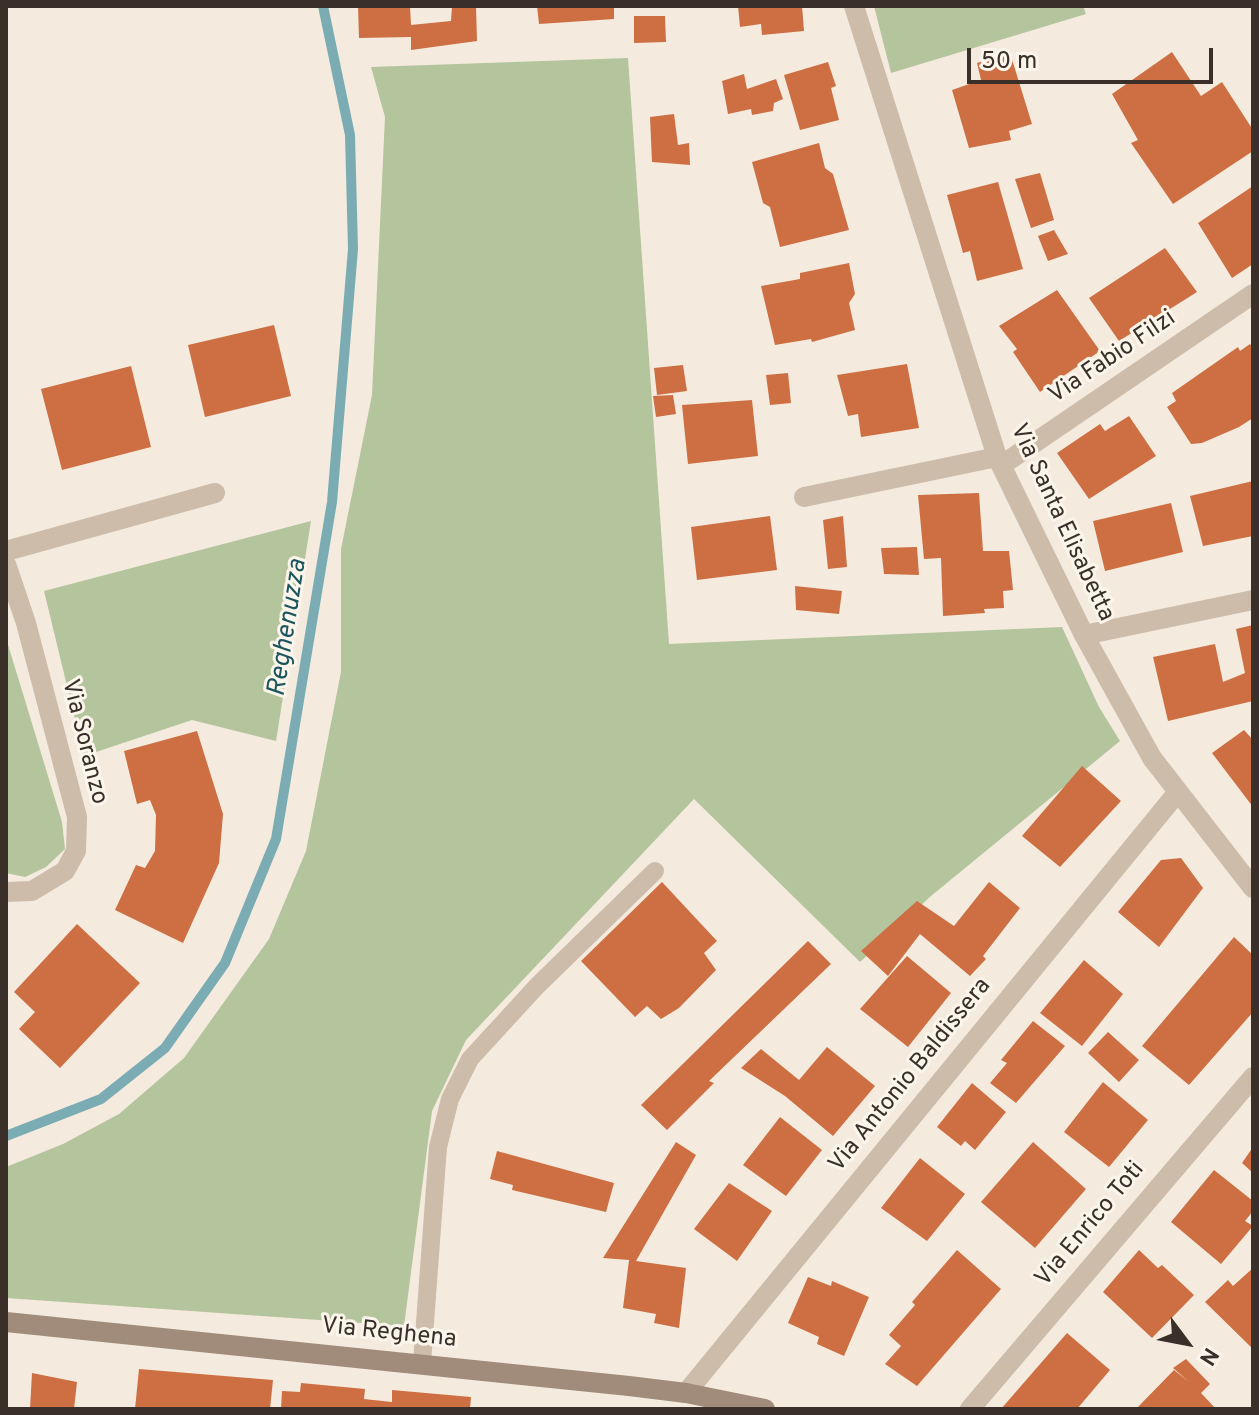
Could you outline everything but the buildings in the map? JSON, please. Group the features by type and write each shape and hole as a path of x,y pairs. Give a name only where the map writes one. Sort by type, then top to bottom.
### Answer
{"street":[{"name":"Via Santa Elisabetta","path":"854,6 1000,461 1084,635 1152,758 1253,888"},
{"name":"Via Fabio Filzi","path":"1000,461 1253,294"},
{"path":"804,497 1000,461"},
{"path":"6,551 215,493"},
{"name":"Via Soranzo","path":"6,564 26,623 77,817 76,851 65,871 32,891 6,892"},
{"path":"1084,635 1253,600"},
{"name":"Via Antonio Baldissera","path":"686,1393 1177,793"},
{"name":"Via Enrico Toti","path":"970,1409 1253,1077"},
{"name":"Via Reghena","path":"6,1322 422,1363 686,1393 765,1409"}],"lane":[{"path":"422,1363 438,1147 450,1099 470,1059 537,986 655,871"}],"green space":[{"path":"874,6 1083,6 1086,14 891,73"},
{"path":"628,58 669,644 1062,627 1099,707 1120,741 931,896 860,962 694,799 466,1040 432,1111 404,1326 6,1298 6,1167 63,1144 119,1114 184,1058 269,939 306,851 341,672 341,549 372,395 385,117 371,67"},
{"path":"311,521 276,741 192,720 84,756 44,591"},
{"path":"6,638 62,822 65,849 46,867 25,877 6,873"}],"waterway":[{"name":"Reghenuzza","path":"6,1136 101,1099 165,1048 225,963 276,839 332,502 353,249 350,135 323,6"}]}
